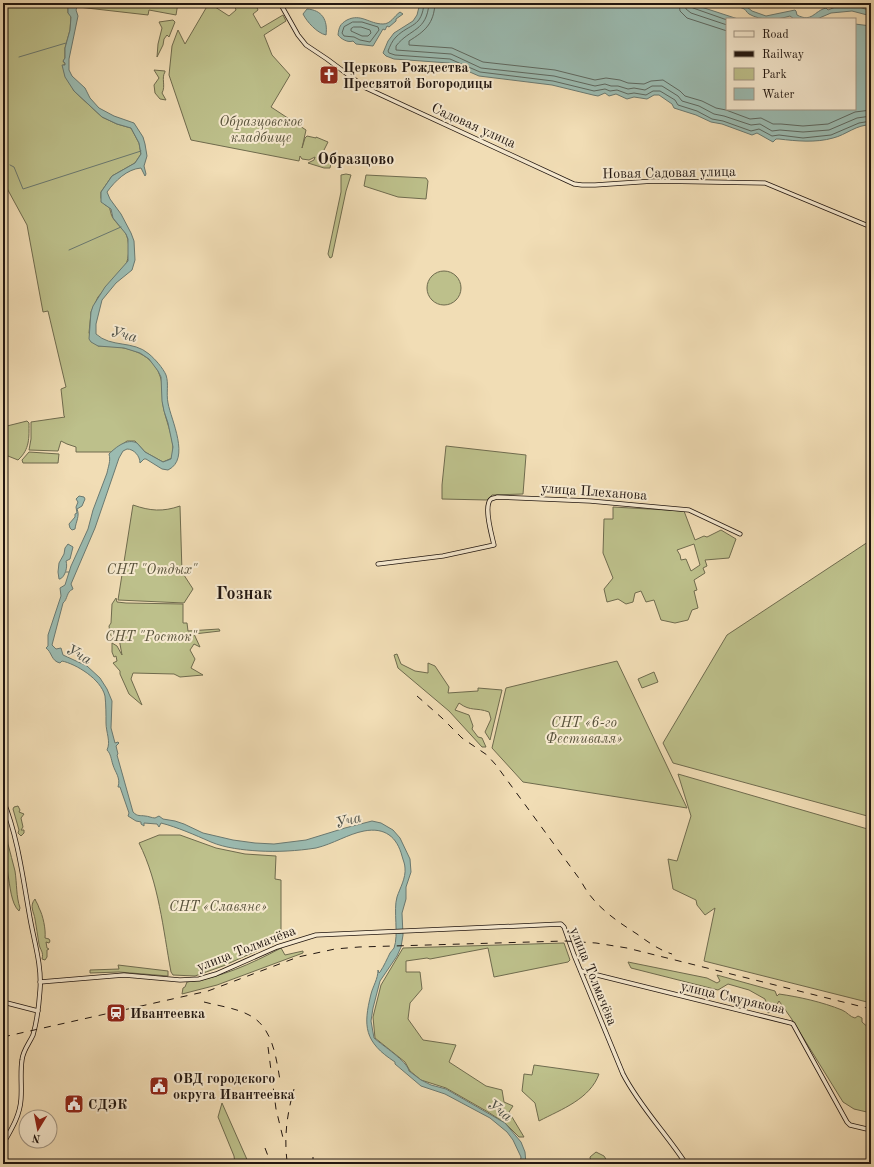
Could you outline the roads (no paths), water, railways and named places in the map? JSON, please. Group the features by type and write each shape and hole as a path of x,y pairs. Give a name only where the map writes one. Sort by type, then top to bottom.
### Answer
{"street":[{"name":"Садовая улица","path":"280,3 298,35 306,45 327,58 366,88 574,184"},
{"name":"Новая Садовая улица","path":"574,184 592,185 654,181 765,183 871,227"},
{"name":"улица Плеханова","path":"378,564 442,556 494,545 489,522 488,504 491,499 498,497 590,500 689,510 740,534"},
{"path":"3,800 13,828 40,971 38,1011 32,1035 22,1057 20,1109 18,1117 3,1144"},
{"name":"улица Толмачёва","path":"40,982 124,975 194,980 216,974 277,947 316,935 561,924 564,927 620,1067 631,1090 686,1164"},
{"path":"40,971 43,977 53,981"},
{"name":"улица Смурякова","path":"581,971 794,1024 847,1122 850,1125 871,1130"},
{"path":"40,991 45,984 53,981"},
{"path":"3,1002 38,1011"}],"water":[{"path":"68,3 78,4 76,10 78,16 69,59 69,70 72,76 85,88 90,98 99,108 114,116 134,123 143,137 147,156 144,166 145,176 141,168 126,173 107,192 131,233 134,241 135,260 132,270 116,283 102,300 96,324 96,334 108,341 143,350 156,361 165,372 167,378 168,403 179,448 175,465 168,470 162,469 146,459 140,463 136,453 130,449 123,451 119,458 95,528 71,584 73,589 69,592 63,603 52,645 56,649 61,648 63,655 87,666 100,678 107,689 112,701 111,728 115,743 119,743 116,746 117,755 133,812 136,815 155,818 159,816 163,819 184,824 203,833 233,840 255,843 274,844 306,840 372,821 381,823 393,830 400,838 410,859 411,872 406,887 406,899 402,913 403,935 401,947 397,956 380,981 373,1008 371,1021 374,1038 399,1058 409,1071 421,1080 431,1085 446,1089 505,1123 521,1142 525,1152 526,1164 520,1164 521,1157 513,1140 507,1132 490,1118 445,1094 421,1086 377,1047 368,1032 368,1005 378,970 379,973 390,952 394,948 396,936 396,902 405,875 404,862 400,849 393,839 384,832 371,830 358,832 316,848 287,851 259,851 222,846 161,823 159,827 157,824 144,823 144,826 141,822 128,816 129,813 120,787 118,787 118,778 107,750 108,740 106,706 103,690 93,678 81,669 62,661 60,663 57,662 46,648 48,646 48,635 61,596 60,588 65,585 71,566 88,529 93,510 107,473 110,462 109,454 126,442 133,442 137,443 145,452 163,462 171,459 173,447 162,401 161,377 149,359 140,353 124,348 98,346 89,339 91,312 93,306 105,287 128,261 128,239 126,234 113,218 111,209 101,202 101,192 112,176 135,163 141,154 139,143 131,128 117,124 102,117 74,91 65,77 62,65 65,65 63,61 65,58 65,48 70,30 71,17 68,13"},
{"path":"420,3 689,3 735,18 726,18 726,110 856,110 856,24 871,26 871,125 861,126 838,137 826,140 806,141 776,139 773,142 757,133 752,135 674,108 672,104 659,95 654,95 647,99 634,97 627,99 616,94 609,96 605,93 598,96 552,85 479,76 449,63 394,59 386,56 383,53 388,41 394,33 413,21 417,15"},
{"path":"727,3 742,3 752,11 766,16 795,10 797,15 806,18 793,18 790,16 780,18 759,18 749,14 743,8"},
{"path":"848,3 871,11 871,16 852,11 831,13 819,18 806,18 813,16 822,9 826,8 828,10 838,6 839,4"},
{"path":"307,9 317,11 323,17 326,25 326,35 316,30 307,20 303,14"},
{"path":"400,12 403,14 389,27 387,26 385,30 383,29 373,46 356,44 353,41 341,38 338,35 340,26 352,18 361,18 378,24 386,24"},
{"path":"79,496 84,497 85,499 82,506 77,509 78,519 75,529 72,530 69,524 77,513 76,507 78,502 76,499"},
{"path":"68,544 73,547 70,559 66,561 66,572 62,578 59,579 59,563"}],"waterway":[{"path":"19,57 66,43"},
{"path":"10,165 14,167 23,189 141,151"},
{"path":"69,250 121,227"}],"railway":[{"path":"417,696 462,738 487,755 496,765 598,905 649,943 672,954"},
{"path":"3,1037 208,991 298,957 335,949 359,947 565,941 596,943 627,948 871,1009"},
{"path":"204,1002 239,1011 257,1020 263,1027 272,1044 280,1080"},
{"path":"268,1047 276,1109 284,1142"},
{"path":"287,1161 287,1125 294,1089"},
{"path":"265,1148 271,1164"},
{"path":"313,1151 313,1164"}],"place":[{"name":"Церковь Рождества Пресвятой Богородицы","path":"329,75"},
{"name":"Ивантеевка","path":"116,1013"},
{"name":"ОВД городского округа Ивантеевка","path":"159,1086"},
{"name":"СДЭК","path":"74,1104"}],"district":[{"name":"Образцово","path":"356,158"},
{"name":"Гознак","path":"244,593"}],"park label":[{"name":"Образцовское кладбище","path":"261,130"},
{"name":"СНТ \"Отдых\"","path":"152,569"},
{"name":"СНТ \"Росток\"","path":"151,636"},
{"name":"СНТ «6-го Фестиваля»","path":"584,730"},
{"name":"СНТ «Славяне»","path":"218,906"}],"water label":[{"name":"Уча","path":"124,334"},
{"name":"Уча","path":"79,654"},
{"name":"Уча","path":"348,820"},
{"name":"Уча","path":"500,1110"}]}
